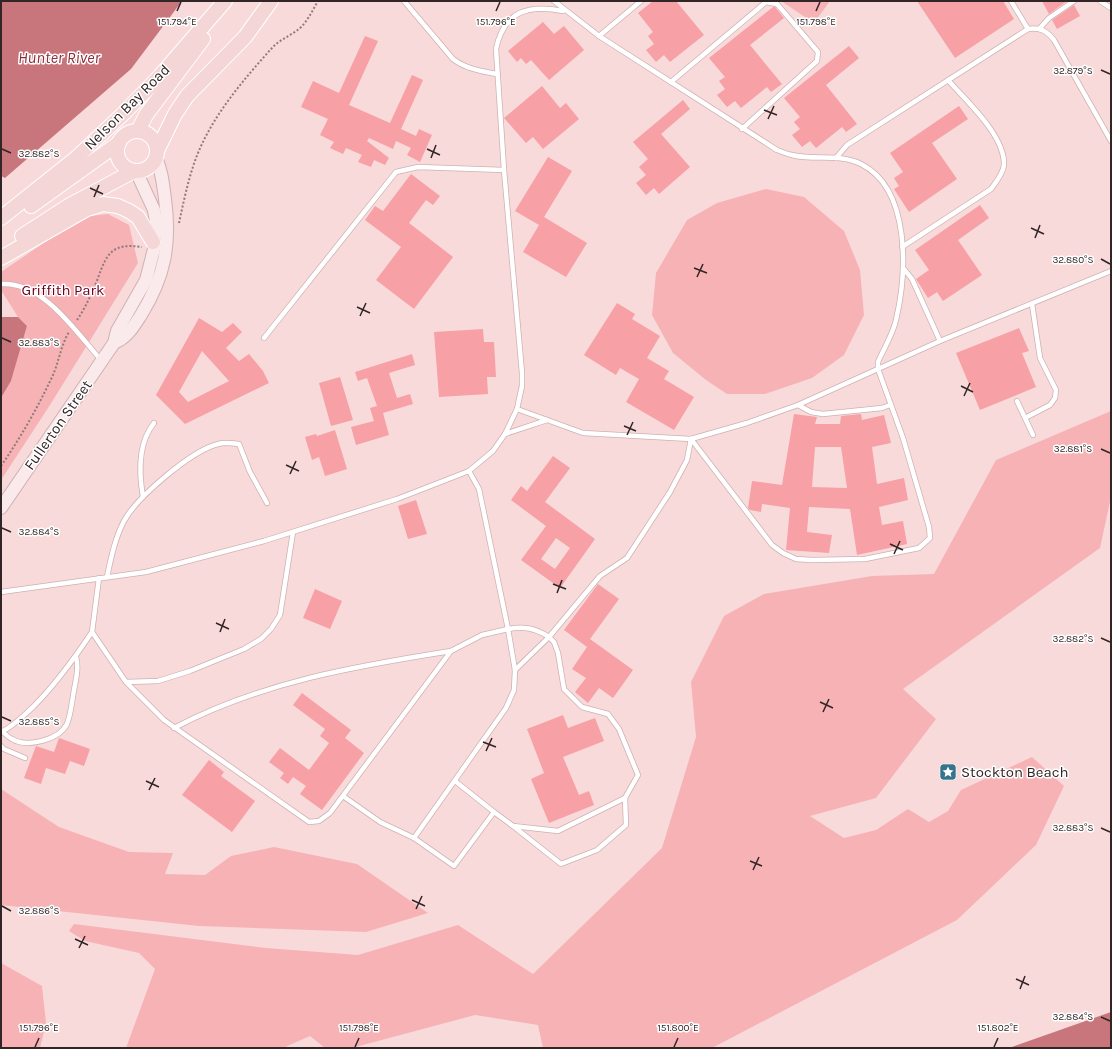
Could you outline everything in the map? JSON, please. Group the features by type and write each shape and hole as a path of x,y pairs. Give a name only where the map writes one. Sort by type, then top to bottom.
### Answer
{"main road":[{"name":"Nelson Bay Road","path":"1,218 75,159 123,114 160,76 224,1"},
{"path":"138,132 146,116 231,1"},
{"path":"1,250 70,205 135,171 148,168 187,96 245,37 271,1"},
{"path":"1,227 119,143 126,134 138,132 145,133 155,144 156,154"},
{"path":"119,143 117,155 119,161 123,166 135,171"},
{"name":"Fullerton Street","path":"114,343 122,340 138,320 158,284 164,263 168,226 162,172 156,154"},
{"name":"Fullerton Street","path":"1,508 114,343 116,331 146,280 154,249 147,245 156,222 154,210 135,171"},
{"path":"1,258 87,209 103,204 118,206 129,211 138,218 147,245"}],"lane":[{"path":"404,1 453,59 460,65 470,69 496,74"},
{"path":"536,1 536,8"},
{"path":"554,1 565,12 599,36 778,150 793,156 836,158 860,163 877,173 888,189 896,209 902,247 903,268 896,321 878,362 878,369 903,438 930,527 930,538 919,548 865,559 796,559 772,546 691,439"},
{"path":"599,36 641,1"},
{"path":"1011,1 1028,29"},
{"path":"1040,28 1049,18 1074,1"},
{"path":"1100,1 1111,8"},
{"path":"671,82 766,2 777,4 818,52 817,60 742,128"},
{"path":"1,592 146,572 293,532 397,499 469,471 493,451 505,434 517,409 522,386 496,74 496,49 501,32 509,20 521,12 536,8 548,8 565,12"},
{"path":"836,158 847,145 1028,29 1040,28 1048,33 1054,40 1111,141"},
{"path":"902,247 991,189 999,179 1004,166 1002,149 991,130 948,80"},
{"path":"264,338 396,172 418,167 504,170"},
{"path":"903,268 912,279 940,342"},
{"path":"517,409 583,433 691,439 798,405 940,342 1111,271"},
{"path":"1,284 20,286 48,301 102,361"},
{"path":"1025,418 1050,405 1055,398 1056,390 1040,358 1032,304"},
{"path":"1017,401 1033,435"},
{"path":"798,405 811,412 823,414 882,408 890,405"},
{"path":"505,434 547,420"},
{"path":"143,498 141,485 142,452 148,431 154,424"},
{"path":"515,670 548,637 600,576 626,558 631,552 670,492 687,460 691,439"},
{"path":"108,577 114,547 125,520 143,498 192,457 217,444 228,442 239,444 250,472 267,503"},
{"path":"414,838 506,708 514,690 515,670 508,629 479,489 469,471"},
{"path":"126,682 158,680 190,671 244,649 261,639 271,630 280,615 293,532"},
{"path":"76,657 78,666 72,705 67,723 60,732 47,740 32,743 13,740 2,731 27,713 54,686 76,657 92,632 98,578"},
{"path":"174,728 203,713 281,684 358,666 451,650 482,635 508,629 526,627 537,629 554,642 558,653 564,689 582,707 608,714 619,729 638,774 625,798 626,825 597,850 561,864 455,781"},
{"path":"92,632 126,682 164,720 309,822 319,821 330,813 451,650"},
{"path":"1,746 4,749 25,758"},
{"path":"343,796 380,822 414,838 454,866 494,812"},
{"path":"513,826 558,830 625,798"}],"path":[{"path":"178,229 193,166 198,152 213,123 273,46 305,22 318,1"},
{"path":"1,466 35,412 55,371 62,347 72,327 86,306 101,266 109,253 123,246 147,245"}],"green space":[{"path":"781,1 830,1 814,23"},
{"path":"766,189 804,197 844,231 860,270 864,315 844,355 812,378 765,394 727,394 706,380 673,353 652,315 656,273 687,220 717,203"},
{"name":"Griffith Park","path":"108,214 129,225 138,263 50,405 1,480 1,398 11,381 27,326 18,317 1,290 1,272 82,217"},
{"path":"1111,411 1111,497 1100,548 903,689 936,719 876,798 810,816 844,838 876,830 908,809 929,822 948,811 961,790 1032,757 1064,786 1036,845 957,920 712,1048 543,1048 538,1025 475,1015 352,1048 325,1048 310,1036 283,1048 126,1048 155,969 139,953 85,941 69,931 74,924 266,948 358,955 458,925 533,974 662,848 696,737 691,682 724,616 764,594 872,576 934,574 996,460"},
{"path":"1,789 59,827 129,852 173,853 165,874 205,875 231,856 274,847 357,864 428,913 366,932 199,926 1,905"},
{"path":"1,963 42,986 46,1023 40,1048 1,1048"}],"water":[{"name":"Hunter River","path":"1,1 182,1 131,69 5,178 1,176"},
{"path":"1,317 18,317 27,326 11,381 1,398"},
{"path":"1111,1012 1111,1048 1009,1048"}],"building":[{"path":"653,1 676,1 704,35 670,62 664,55 656,62 646,50 654,44 648,36 653,32 638,13"},
{"path":"917,1 1003,1 1014,19 955,58"},
{"path":"1042,1 1067,1 1049,14"},
{"path":"1074,5 1080,16 1057,29 1052,20"},
{"path":"773,7 775,7 784,18 750,45 782,84 771,92 767,87 741,108 735,101 727,107 717,95 725,89 719,81 725,77 709,58"},
{"path":"543,22 554,34 564,26 584,50 549,80 531,60 526,64 521,58 517,62 508,51"},
{"path":"365,36 378,41 349,105 390,123 412,75 423,80 401,129 416,136 419,129 432,135 420,162 407,155 411,148 396,141 393,149 369,138 367,141 389,158 385,165 374,160 371,167 358,162 362,155 346,148 343,154 330,148 334,142 320,135 328,119 301,107 313,81 339,93"},
{"path":"849,46 859,58 826,85 857,124 846,132 842,127 816,148 810,141 802,147 792,135 800,129 794,122 800,117 784,98"},
{"path":"542,86 560,108 566,103 579,119 543,149 533,137 526,143 504,118"},
{"path":"683,100 690,109 661,134 690,167 659,194 654,188 646,195 636,183 646,175 639,167 648,159 633,142"},
{"path":"959,106 968,119 932,143 957,179 909,212 894,189 899,186 894,178 903,172 890,153"},
{"path":"548,157 572,171 544,217 587,243 566,277 523,252 539,225 515,211"},
{"path":"411,174 440,196 433,205 426,200 409,223 453,257 414,309 376,280 401,247 365,220 375,206 383,211"},
{"path":"980,205 989,218 958,240 982,275 943,301 937,292 928,298 916,279 929,270 915,250"},
{"path":"617,303 635,314 632,319 660,336 647,358 669,371 664,379 694,397 674,430 626,402 639,379 620,368 616,375 584,355"},
{"path":"199,318 222,332 233,323 242,332 226,348 239,361 249,354 263,371 269,383 185,424 156,395","holes":["202,351 229,381 188,402 179,392"]},
{"path":"1019,328 1029,351 1022,353 1036,387 980,410 956,353"},
{"path":"483,329 484,342 494,342 496,377 487,377 488,394 439,397 434,332"},
{"path":"412,354 415,365 389,373 397,398 410,394 413,404 383,413 389,435 356,445 351,427 374,421 370,408 377,406 367,378 358,381 355,372"},
{"path":"340,377 353,420 331,426 319,383"},
{"path":"794,414 817,417 815,424 840,424 841,416 861,414 862,420 884,415 891,443 872,447 877,484 904,478 908,500 879,507 882,525 903,521 907,544 857,555 850,509 809,507 807,532 832,535 829,553 786,550 790,508 762,504 761,512 750,510 748,508 752,481 782,485","holes":["815,447 841,447 847,488 812,487"]},
{"path":"335,430 347,469 325,476 319,457 312,460 305,437 316,434 317,436"},
{"path":"553,456 570,468 545,502 595,539 560,588 521,560 546,526 511,500 521,486 527,491","holes":["556,538 570,548 555,569 541,559"]},
{"path":"416,500 427,534 408,539 398,506"},
{"path":"598,584 619,599 590,639 633,670 613,698 599,688 588,703 575,692 586,678 572,669 587,647 564,630"},
{"path":"315,589 342,601 330,629 303,618"},
{"path":"302,693 351,730 345,738 364,753 322,810 300,794 306,786 293,777 288,784 280,778 284,773 269,762 280,748 309,770 329,743 320,736 325,729 293,705"},
{"path":"563,715 568,728 595,718 604,741 563,757 579,795 589,791 594,805 549,823 531,779 544,773 527,729"},
{"path":"59,738 90,749 84,766 70,761 65,774 46,768 41,784 24,778 36,746 54,752"},
{"path":"209,760 224,772 221,776 255,801 232,832 182,795"}],"place":[{"name":"Stockton Beach","path":"948,772"}]}
